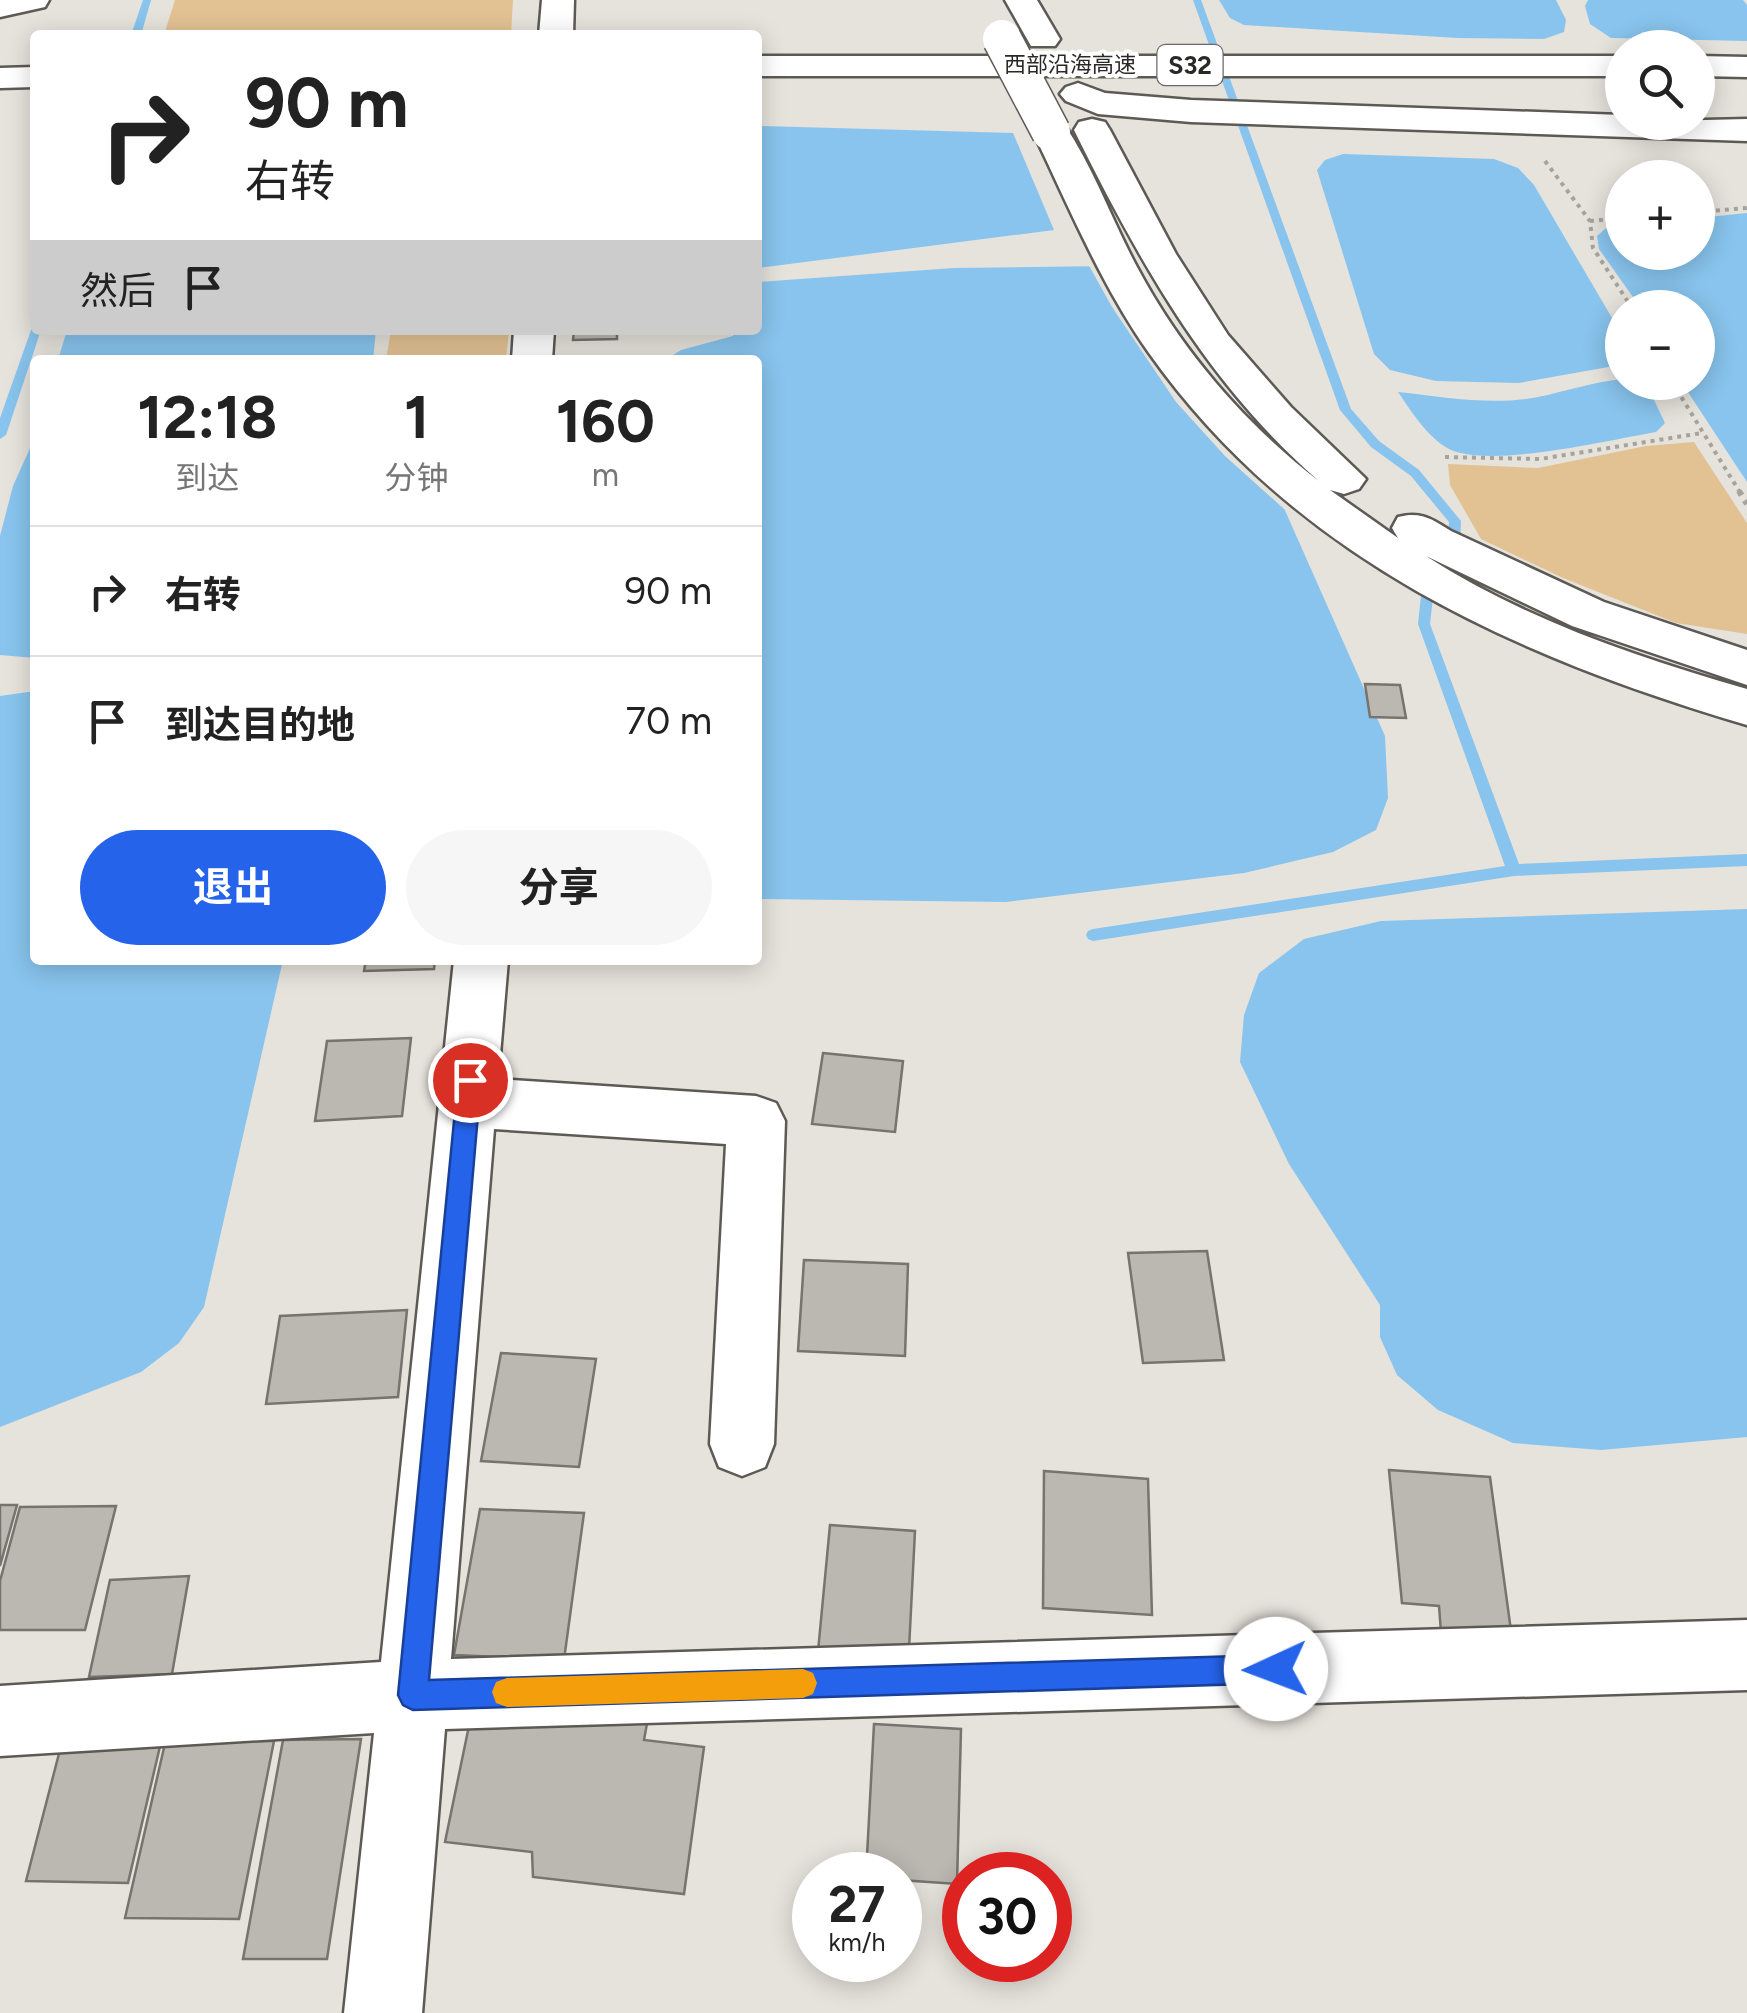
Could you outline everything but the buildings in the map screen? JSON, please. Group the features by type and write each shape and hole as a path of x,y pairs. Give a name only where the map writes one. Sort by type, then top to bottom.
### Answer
{"main road":[{"path":"0,7 33,0"},
{"path":"556,30 558,0"},
{"path":"1021,0 1182,298 1260,400 1306,448 1364,495 1469,559 1588,614 1747,668"},
{"path":"988,13 1131,293 1206,399 1255,452 1392,558 1482,610 1589,656 1747,707"},
{"name":"西部沿海高速","path":"762,66 1605,66"},
{"path":"1715,66 1747,67"},
{"path":"0,78 30,78"},
{"name":"西部沿海高速","path":"762,94 1605,96"},
{"path":"1078,94 1098,103 1190,111 1747,130"},
{"path":"1715,97 1747,98"},
{"path":"0,103 30,102"},
{"path":"384,2013 480,965"},
{"path":"468,1102 756,1121 742,1444"},
{"path":"0,1721 413,1695 1747,1654"}],"path":[{"path":"1539,154 1590,220 1593,248 1620,290"},
{"path":"1715,211 1747,208"},
{"path":"1590,220 1605,219"},
{"path":"1683,400 1747,504"},
{"path":"1445,457 1540,459 1702,432"}],"shaded area":[{"path":"175,0 513,0 511,30 166,30"},
{"path":"390,335 508,335 506,355 387,355"},
{"path":"1694,442 1747,523 1747,634 1676,623 1563,578 1481,539 1450,485 1448,464 1538,468 1646,446"}],"water":[{"path":"1219,0 1556,0 1566,20 1564,32 1544,39 1458,38 1244,25 1230,18"},
{"path":"1588,0 1743,0 1747,5 1747,41 1715,40 1715,30 1605,30 1605,34 1590,24 1585,6"},
{"path":"762,126 1013,133 1054,230 762,267"},
{"path":"1343,154 1494,159 1518,168 1534,185 1605,306 1605,368 1519,383 1436,381 1390,370 1374,354 1317,170 1325,160"},
{"path":"1747,213 1747,482 1693,400 1715,400 1715,290 1628,290 1614,270 1715,270 1715,216"},
{"path":"1605,229 1605,257 1599,249 1597,236"},
{"path":"1108,266 1217,357 1385,736 1388,798 1376,830 1333,852 1244,873 1006,902 762,899 762,355 673,355 733,335 762,335 762,282 954,268"},
{"path":"66,335 376,335 374,355 60,355"},
{"path":"1605,382 1605,400 1654,400 1665,423 1656,432 1580,446 1520,455 1467,454 1441,444 1398,392 1503,401"},
{"path":"30,448 30,658 0,655 0,536 13,486"},
{"path":"30,692 30,965 282,965 204,1307 179,1343 141,1372 0,1427 0,696"},
{"path":"1747,909 1747,1437 1601,1450 1513,1443 1438,1410 1397,1375 1380,1337 1380,1305 1289,1164 1240,1062 1244,1015 1259,973 1304,939 1381,921"}],"pier":[{"path":"1087,262 1110,262 1220,354 1293,517 1225,456 1176,402 1112,307"}],"waterway":[{"path":"138,30 147,0"},
{"path":"1197,0 1346,410 1375,444 1415,473 1455,521 1453,569 1427,596 1424,624 1514,870"},
{"path":"0,435 34,335"},
{"path":"1514,870 1747,860"},
{"path":"1093,935 1514,870"}],"slow traffic":[{"path":"507,1692 803,1683"}],"route":[{"path":"470,1080 413,1695 1276,1669"}]}
